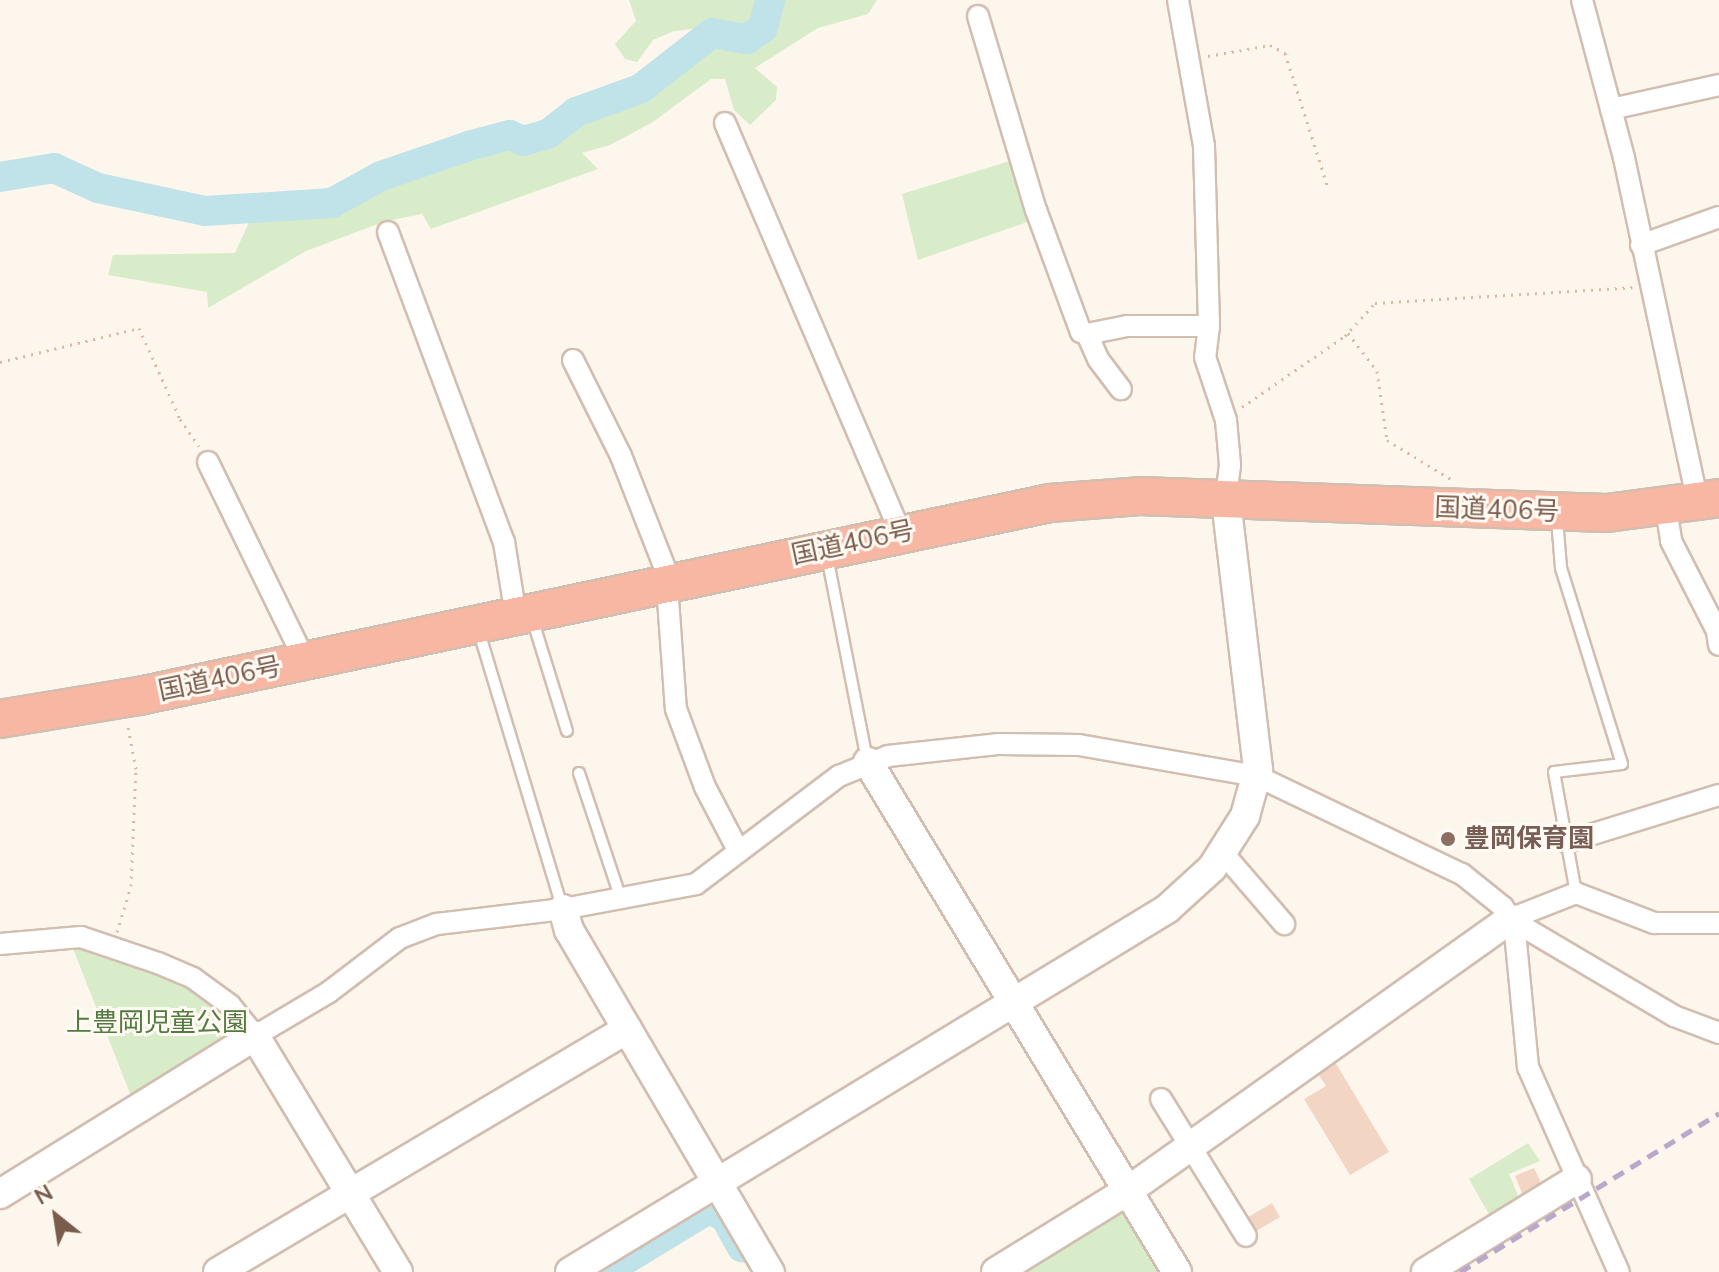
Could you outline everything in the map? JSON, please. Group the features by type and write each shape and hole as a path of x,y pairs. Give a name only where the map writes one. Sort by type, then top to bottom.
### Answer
{"highway":[{"name":"国道406号","path":"0,719 123,699 826,548 1094,497 1226,499 1556,513 1694,503"}],"street":[{"path":"570,1272 1167,909 1201,881 1223,853 1245,816 1257,776 1226,499 1230,465 1224,415 1207,372 1209,326 1204,146 1178,0"},
{"path":"1582,0 1611,109 1694,503 1671,541 1717,631 1719,645"},
{"path":"978,16 1036,210 1081,332 1087,334 1127,326 1209,326"},
{"path":"1611,109 1719,85"},
{"path":"725,123 901,533"},
{"path":"1641,245 1719,217"},
{"path":"388,232 504,542 523,614"},
{"path":"1087,334 1098,359 1121,389"},
{"path":"573,360 621,456 667,584 676,709 705,787 739,852"},
{"path":"208,462 305,661"},
{"path":"0,1194 329,992 400,938 469,917 563,909 696,884 821,788 868,762 916,750 1079,745 1257,776 1462,874 1495,898 1510,919 1674,1016 1719,1033"},
{"path":"868,762 1177,1272"},
{"path":"1567,842 1719,795"},
{"path":"1223,853 1284,924"},
{"path":"996,1272 1129,1190 1510,919 1576,893 1654,923 1719,923"},
{"path":"563,909 569,930 770,1272"},
{"path":"1510,919 1528,1067 1619,1272"},
{"path":"0,944 81,937 113,946 193,978 230,1005 255,1036 398,1272"},
{"path":"218,1272 627,1029"},
{"path":"1161,1099 1246,1236"},
{"path":"1426,1272 1577,1179"}],"lane":[{"path":"1556,513 1561,568 1622,764 1554,772 1576,893"},
{"path":"826,548 868,762"},
{"path":"523,614 567,731"},
{"path":"476,624 563,909"},
{"path":"579,773 621,899"}],"path":[{"path":"1188,60 1270,45 1285,53 1328,188"},
{"path":"1224,415 1253,403 1348,333 1375,303 1649,286"},
{"path":"0,362 139,328 180,419 208,462"},
{"path":"1348,333 1377,371 1387,440 1413,460 1467,488 1479,510"},
{"path":"113,946 131,886 136,769 123,699"}],"green space":[{"path":"629,0 768,0 765,17 774,11 773,0 877,0 868,14 818,28 755,68 777,87 776,100 750,125 734,110 725,79 711,79 653,122 610,145 582,153 598,169 431,229 422,214 386,221 306,251 208,308 207,292 108,275 113,255 235,253 255,209 332,203 381,176 472,145 510,135 523,141 548,134 576,112 640,89 711,33 702,28 674,31 653,40 637,62 625,59 615,44 636,21"},
{"path":"1013,160 1030,221 918,260 902,194"},
{"name":"上豊岡児童公園","path":"80,945 187,982 225,1008 236,1026 231,1035 131,1096 72,946"},
{"path":"1528,1143 1540,1161 1509,1174 1520,1200 1491,1218 1469,1179"},
{"path":"1116,1212 1132,1215 1165,1272 1017,1272"}],"building":[{"path":"1335,1062 1389,1152 1350,1175 1304,1099 1326,1086 1317,1072"},
{"path":"1534,1168 1544,1189 1524,1198 1515,1176"},
{"path":"1272,1203 1280,1217 1253,1233 1245,1219"}],"waterway":[{"path":"0,177 54,168 98,188 205,211 332,203 381,176 472,145 510,135 523,141 548,134 576,112 640,89 712,33 747,39 763,28 770,0"},
{"path":"605,1272 707,1210 724,1215 742,1247"}],"railway":[{"path":"1460,1272 1719,1113"}],"place":[{"name":"豊岡保育園","path":"1448,839"}]}
